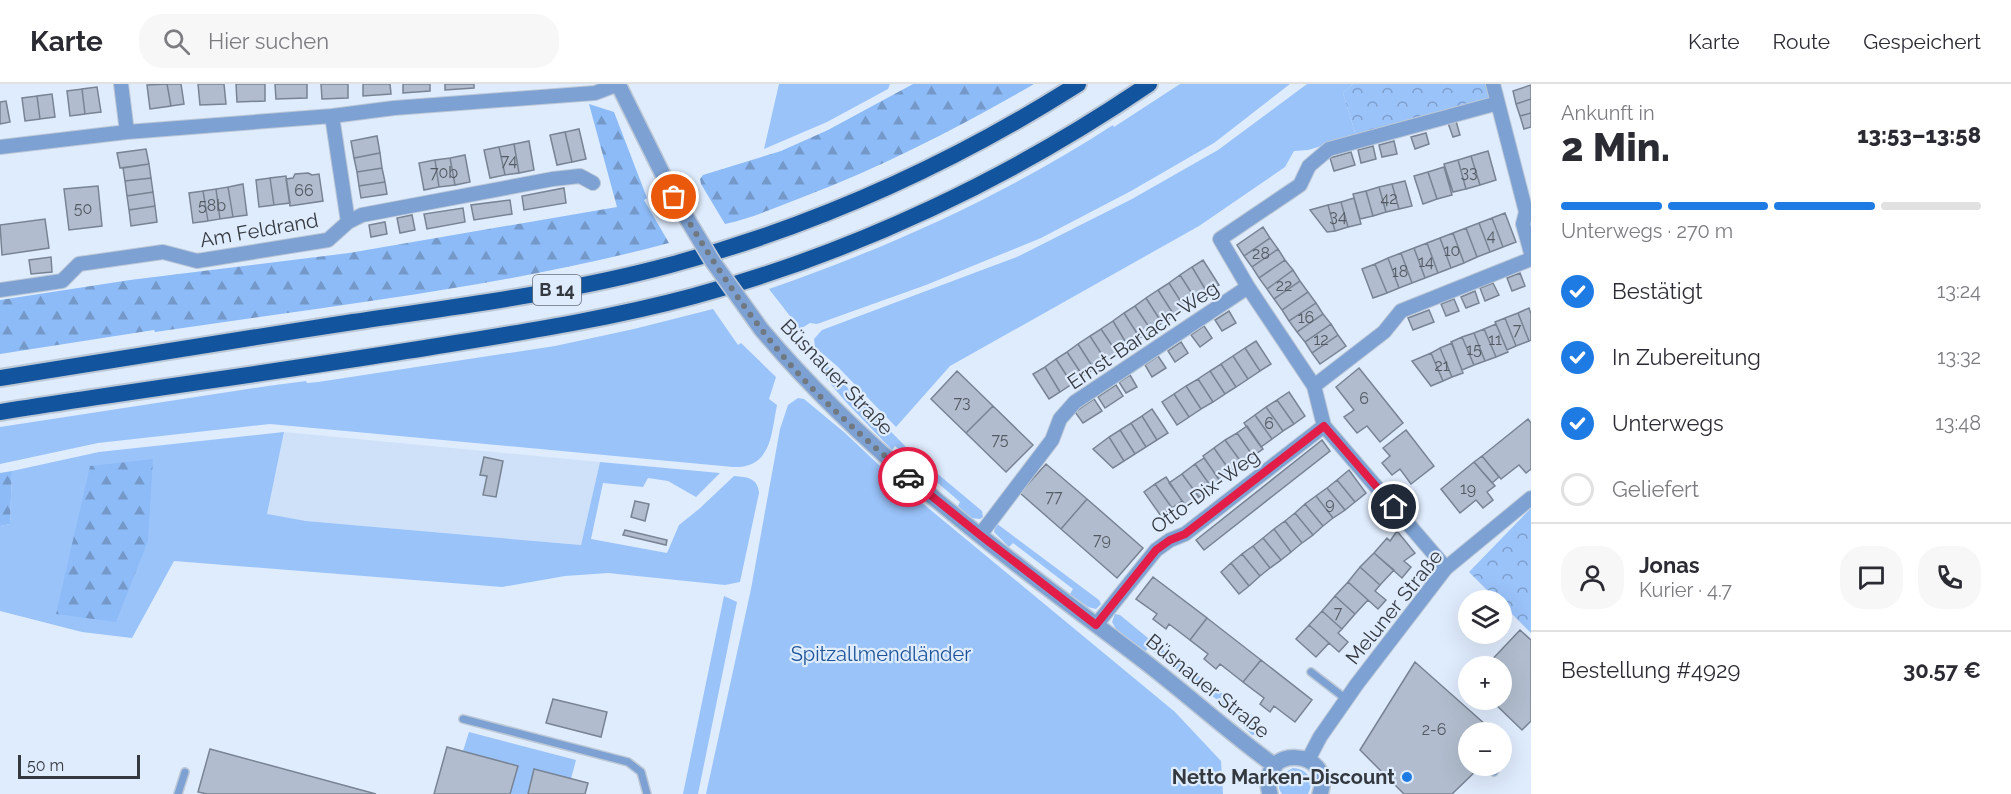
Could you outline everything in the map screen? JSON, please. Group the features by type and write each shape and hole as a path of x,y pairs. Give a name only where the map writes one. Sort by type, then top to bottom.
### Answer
{"highway":[{"name":"B 14","path":"0,378 519,297 673,264 802,223 882,190 1002,130 1078,84"},
{"name":"B 14","path":"0,412 404,352 532,330 696,295 816,257 951,199 1067,136 1149,84"}],"street":[{"path":"121,84 127,132"},
{"path":"0,147 127,132 595,93 619,84"},
{"name":"Büsnauer Straße","path":"619,84 674,197 713,262 761,329 796,371 836,411 927,493 1175,684 1275,766"},
{"path":"1493,84 1529,211 1523,224 1531,253"},
{"path":"1446,568 1324,426 1314,386 1248,287 1220,239 1300,185 1310,166 1329,149 1498,103"},
{"path":"332,116 348,222"},
{"name":"Am Feldrand","path":"0,290 62,281 79,264 163,252 197,261 328,240 348,222 362,215 553,179 580,176 593,183"},
{"path":"1314,386 1384,332 1401,311 1531,259"},
{"name":"Ernst-Barlach-Weg","path":"980,535 1052,440 1060,419 1075,402 1248,287"},
{"name":"Otto-Dix-Weg","path":"1096,625 1156,550 1170,540 1185,534 1324,426"},
{"name":"Meluner Straße","path":"1308,760 1320,737 1347,699 1396,631 1446,568 1531,498"},
{"name":"Büsnauer Straße","path":"1270,794 1268,780 1275,766 1290,757 1308,760"},
{"path":"1308,760 1320,773 1322,782 1320,794"}],"lane":[{"path":"1311,672 1347,699"},
{"path":"463,719 628,762 641,772 647,794"},
{"path":"178,794 184,772"}],"shaded area":[{"path":"284,432 600,462 581,545 306,521 266,515"}],"green space":[{"path":"779,84 890,84 888,89 827,122 764,149"},
{"path":"913,84 1034,84 892,159 745,219 725,224 701,184 700,179 703,175 781,151 828,130"},
{"path":"1180,84 1290,84 1214,143 1131,191 1041,238 926,285 817,324 810,323 800,329 769,289 859,256 989,197 1113,125 1114,127"},
{"path":"1307,84 1353,84 1343,93 1356,136 1308,150 1294,151 1285,167 1199,226 950,366 896,427 838,367 815,347 814,339 822,330 1019,256 1132,199 1218,150"},
{"path":"1353,84 1488,84 1490,99 1356,136 1343,93"},
{"path":"589,104 614,112 647,198 644,200 669,243 542,272 413,295 155,332 154,330 0,354 0,300 130,280 349,253 617,207"},
{"path":"713,309 738,345 741,343 776,377 769,399 777,405 771,438 762,455 755,462 746,466 733,467 270,424 98,443 0,464 0,427 268,386 306,381 307,383 318,382 555,346"},
{"path":"813,359 820,361 835,372 908,449 982,511 983,517 971,518 958,506 960,502 895,446 892,450 846,402 811,361"},
{"name":"Spitzallmendländer","path":"798,398 804,399 845,433 898,483 1175,712 1221,761 1223,794 706,794 751,589 780,429 788,405"},
{"path":"284,432 267,514 306,521 581,545 600,462 720,473 696,497 668,481 648,478 643,487 603,483 591,539 667,553 679,525 734,476 747,478 754,481 759,493 740,582 725,585 608,573 565,576 502,587 174,561 132,638 82,632 0,611 0,526 10,524 12,471 99,452"},
{"path":"153,459 148,541 116,622 56,614 90,466"},
{"path":"12,471 10,524 0,526 0,473"},
{"path":"1531,508 1531,633 1512,614 1512,590 1487,590 1469,572"},
{"path":"996,523 1099,600 1101,604 1096,609 1088,607 1070,594 1073,589 1013,543 1009,547 994,532"},
{"path":"724,596 737,602 698,794 683,794"},
{"path":"1115,614 1120,615 1253,716 1262,728 1252,735 1244,727 1247,722 1148,648 1145,652 1116,629 1112,622"},
{"path":"469,732 576,760 571,779 535,769 528,794 510,794 517,766 463,751"},
{"path":"1293,768 1309,776 1311,785 1308,794 1282,794 1280,791 1279,784 1282,774"}],"building":[{"path":"167,84 181,84 184,104 171,106"},
{"path":"167,84 171,106 150,109 147,85"},
{"path":"198,84 224,84 226,104 200,105"},
{"path":"236,84 265,84 265,101 237,102"},
{"path":"275,84 307,84 307,98 276,99"},
{"path":"321,84 348,84 348,98 322,99"},
{"path":"363,84 390,84 391,94 363,96"},
{"path":"403,84 430,84 430,91 403,93"},
{"path":"445,84 474,84 474,88 445,90"},
{"path":"1531,85 1531,99 1516,104 1513,91"},
{"path":"97,87 101,112 85,114 82,89"},
{"path":"82,89 85,114 70,116 67,91"},
{"path":"52,94 55,117 40,119 37,96"},
{"path":"37,96 40,119 25,121 22,98"},
{"path":"1531,99 1531,113 1520,116 1516,104"},
{"path":"6,101 10,122 0,124 0,102"},
{"path":"1531,113 1531,127 1524,129 1520,116"},
{"path":"1456,121 1460,135 1453,137 1448,123"},
{"path":"579,129 586,159 572,162 565,132"},
{"path":"565,132 572,162 557,165 550,135"},
{"path":"1426,133 1429,144 1415,149 1411,137"},
{"path":"377,136 380,153 354,158 351,141"},
{"path":"529,141 534,170 519,173 514,144"},
{"path":"1394,141 1397,154 1382,157 1379,145"},
{"path":"514,144 519,173 505,175 499,147"},
{"path":"1373,146 1376,159 1361,163 1358,150"},
{"path":"499,147 505,175 490,178 484,150"},
{"path":"146,149 149,164 120,168 117,153"},
{"path":"1488,151 1496,180 1480,185 1471,156"},
{"path":"1351,152 1355,165 1334,171 1330,158"},
{"path":"380,153 382,168 357,172 354,158"},
{"path":"465,155 470,182 455,185 450,158"},
{"path":"1471,156 1480,185 1466,189 1458,160"},
{"path":"450,158 455,185 439,187 435,160"},
{"path":"435,160 439,187 424,190 419,163"},
{"path":"1458,160 1466,189 1453,192 1444,164"},
{"path":"149,164 151,178 125,181 123,168"},
{"path":"1444,167 1452,195 1437,199 1428,172"},
{"path":"382,168 385,182 359,186 357,172"},
{"path":"1428,172 1437,199 1423,204 1414,176"},
{"path":"295,174 319,174 323,201 290,206 286,179 293,178"},
{"path":"286,176 290,203 274,205 270,178"},
{"path":"151,178 153,192 127,196 125,181"},
{"path":"270,178 274,205 259,207 256,180"},
{"path":"1405,181 1412,206 1399,209 1392,184"},
{"path":"385,182 387,194 361,198 359,186"},
{"path":"243,184 247,215 233,217 228,187"},
{"path":"1392,184 1399,209 1386,212 1379,187"},
{"path":"98,186 102,226 69,230 64,189"},
{"path":"228,187 233,217 220,219 216,189"},
{"path":"1379,187 1386,212 1373,216 1366,191"},
{"path":"564,188 566,203 524,210 522,196"},
{"path":"216,189 220,219 208,221 203,191"},
{"path":"203,191 208,221 193,223 189,193"},
{"path":"1366,191 1373,216 1360,219 1353,194"},
{"path":"153,192 155,206 129,210 127,196"},
{"path":"1354,198 1361,224 1348,227 1341,202"},
{"path":"510,200 512,214 474,220 471,205"},
{"path":"1341,202 1348,227 1335,231 1328,205"},
{"path":"1328,205 1335,231 1327,232 1310,210"},
{"path":"155,206 157,222 131,226 129,210"},
{"path":"463,208 465,222 427,229 424,214"},
{"path":"1505,213 1516,242 1503,247 1492,218"},
{"path":"412,215 415,230 400,233 397,218"},
{"path":"1492,218 1503,247 1490,252 1479,223"},
{"path":"45,219 49,248 2,255 0,225"},
{"path":"385,222 387,234 371,237 369,225"},
{"path":"1479,223 1490,252 1477,257 1466,228"},
{"path":"1263,227 1270,238 1244,256 1237,245"},
{"path":"1466,228 1477,257 1464,263 1453,233"},
{"path":"1453,233 1464,263 1451,268 1440,238"},
{"path":"1270,238 1278,249 1252,267 1244,256"},
{"path":"1440,238 1451,268 1438,273 1427,243"},
{"path":"1427,243 1438,273 1425,278 1414,248"},
{"path":"1414,248 1425,278 1412,283 1401,253"},
{"path":"1278,249 1285,260 1259,278 1252,267"},
{"path":"1401,253 1412,283 1399,288 1388,258"},
{"path":"51,257 52,272 31,274 29,260"},
{"path":"1388,258 1399,288 1387,293 1375,264"},
{"path":"1203,260 1219,285 1207,292 1192,267"},
{"path":"1285,260 1293,270 1267,289 1259,278"},
{"path":"1375,264 1387,293 1373,298 1362,269"},
{"path":"1192,267 1207,292 1196,300 1180,275"},
{"path":"1293,270 1300,281 1274,299 1267,289"},
{"path":"1520,273 1525,286 1512,291 1507,278"},
{"path":"1180,275 1196,300 1185,308 1169,283"},
{"path":"1300,281 1308,292 1282,310 1274,299"},
{"path":"1169,283 1185,308 1174,315 1158,290"},
{"path":"1493,283 1499,295 1485,301 1480,288"},
{"path":"1158,290 1174,315 1162,323 1146,298"},
{"path":"1475,291 1479,303 1466,308 1461,297"},
{"path":"1308,292 1316,303 1289,321 1282,310"},
{"path":"1146,298 1162,323 1151,330 1135,306"},
{"path":"1454,299 1459,311 1446,316 1441,304"},
{"path":"1316,303 1323,314 1297,332 1289,321"},
{"path":"1135,306 1151,330 1140,338 1124,313"},
{"path":"1529,308 1531,340 1529,341 1518,313"},
{"path":"1429,310 1434,322 1413,330 1408,318"},
{"path":"1229,311 1236,323 1222,331 1215,320"},
{"path":"1124,313 1140,338 1128,346 1113,321"},
{"path":"1518,313 1529,341 1516,346 1505,318"},
{"path":"1323,314 1331,324 1305,342 1297,332"},
{"path":"1505,318 1516,346 1507,350 1495,322"},
{"path":"1113,321 1128,346 1117,353 1101,329"},
{"path":"1331,324 1338,335 1312,353 1305,342"},
{"path":"1496,324 1508,352 1496,357 1484,329"},
{"path":"1204,326 1212,338 1200,347 1191,335"},
{"path":"1101,329 1117,353 1106,361 1090,336"},
{"path":"1484,329 1496,357 1485,361 1474,333"},
{"path":"1474,333 1485,361 1474,365 1462,337"},
{"path":"1338,335 1346,346 1320,364 1312,353"},
{"path":"1090,336 1106,361 1094,369 1078,344"},
{"path":"1462,337 1474,365 1462,370 1451,342"},
{"path":"1256,341 1271,364 1260,371 1245,348"},
{"path":"1181,342 1188,353 1175,362 1168,351"},
{"path":"1452,343 1463,373 1452,377 1440,348"},
{"path":"1078,344 1094,369 1083,376 1067,352"},
{"path":"1245,348 1260,371 1248,379 1233,356"},
{"path":"1440,348 1452,377 1443,381 1431,353"},
{"path":"1067,352 1083,376 1072,384 1056,359"},
{"path":"1431,353 1443,381 1431,386 1412,361"},
{"path":"1158,356 1166,368 1152,377 1145,365"},
{"path":"1233,356 1248,379 1236,387 1221,364"},
{"path":"1056,359 1072,384 1060,392 1045,367"},
{"path":"1221,364 1236,387 1225,394 1210,371"},
{"path":"1045,367 1060,392 1049,399 1033,374"},
{"path":"1359,368 1403,423 1380,442 1367,426 1357,433 1344,417 1354,410 1336,387"},
{"path":"957,371 993,406 966,433 931,399"},
{"path":"1210,371 1225,394 1213,402 1198,379"},
{"path":"1130,375 1137,387 1126,393 1119,382"},
{"path":"1198,379 1213,402 1201,409 1186,386"},
{"path":"1116,385 1123,396 1105,408 1098,397"},
{"path":"1186,386 1201,409 1189,417 1174,394"},
{"path":"1289,392 1305,416 1294,424 1277,400"},
{"path":"1174,394 1189,417 1177,425 1162,402"},
{"path":"1094,399 1102,411 1083,423 1075,412"},
{"path":"1277,400 1294,424 1283,431 1266,407"},
{"path":"993,406 1033,445 1006,472 966,433"},
{"path":"1266,407 1283,431 1272,439 1255,415"},
{"path":"1152,409 1168,433 1157,440 1142,416"},
{"path":"1255,415 1272,439 1261,447 1244,423"},
{"path":"1142,416 1157,440 1146,447 1131,423"},
{"path":"1528,419 1531,423 1531,469 1526,473 1519,465 1501,479 1482,456"},
{"path":"1131,423 1146,447 1135,454 1120,430"},
{"path":"1247,426 1263,449 1253,456 1237,433"},
{"path":"1120,430 1135,454 1124,461 1109,437"},
{"path":"1406,430 1434,466 1411,484 1400,469 1392,475 1382,463 1390,456 1383,448"},
{"path":"1237,433 1253,456 1242,463 1225,440"},
{"path":"1109,437 1124,461 1113,468 1093,449"},
{"path":"1225,440 1242,463 1230,471 1214,448"},
{"path":"1322,440 1330,451 1204,550 1196,540"},
{"path":"1214,448 1230,471 1219,480 1203,456"},
{"path":"1482,456 1499,477 1492,483 1474,462"},
{"path":"484,457 503,461 496,497 483,495 487,476 480,475"},
{"path":"1204,458 1221,482 1212,488 1195,464"},
{"path":"1474,462 1495,486 1487,492 1493,500 1483,508 1476,500 1460,513 1441,489"},
{"path":"1046,464 1087,499 1061,529 1020,493"},
{"path":"1195,464 1212,488 1199,497 1182,474"},
{"path":"1349,470 1366,493 1355,502 1337,480"},
{"path":"1182,474 1199,497 1186,506 1169,483"},
{"path":"1166,477 1182,501 1172,508 1155,484"},
{"path":"1337,480 1355,502 1345,510 1327,488"},
{"path":"1155,484 1172,508 1161,516 1144,492"},
{"path":"1327,488 1345,510 1333,518 1316,496"},
{"path":"1316,496 1333,518 1323,526 1305,504"},
{"path":"1087,499 1143,548 1117,578 1061,529"},
{"path":"635,501 649,504 645,521 631,517"},
{"path":"1305,504 1323,526 1313,535 1295,513"},
{"path":"1295,513 1313,535 1302,543 1285,521"},
{"path":"1285,521 1302,543 1291,552 1274,529"},
{"path":"1274,529 1291,552 1281,560 1263,538"},
{"path":"625,530 667,540 666,545 623,535"},
{"path":"1397,531 1415,553 1404,561 1411,567 1402,578 1374,553 1387,538 1390,541"},
{"path":"1263,538 1281,560 1270,568 1253,546"},
{"path":"1253,546 1270,568 1260,576 1242,554"},
{"path":"1374,553 1394,570 1380,585 1360,567"},
{"path":"1242,554 1260,576 1249,586 1231,563"},
{"path":"1231,563 1249,586 1239,594 1221,572"},
{"path":"1360,567 1380,585 1375,591 1386,600 1378,609 1348,582"},
{"path":"1153,577 1207,618 1190,640 1169,624 1166,629 1153,619 1157,614 1136,599"},
{"path":"1348,582 1368,600 1355,614 1335,596"},
{"path":"1335,596 1355,614 1342,629 1322,611"},
{"path":"1322,611 1342,629 1338,633 1348,642 1339,652 1309,625"},
{"path":"1207,618 1261,660 1243,682 1220,664 1216,669 1204,659 1208,654 1190,640"},
{"path":"1309,625 1329,643 1316,657 1296,639"},
{"path":"1520,630 1531,640 1531,721 1522,730 1501,710 1512,710 1512,656 1495,656 1507,644 1512,644 1512,638"},
{"path":"1261,660 1312,700 1295,722 1274,706 1270,712 1260,704 1264,698 1243,682"},
{"path":"1415,662 1458,700 1458,710 1469,710 1483,722 1458,722 1458,776 1471,776 1452,794 1404,794 1360,750"},
{"path":"553,699 607,712 601,737 546,723"},
{"path":"447,747 518,766 510,794 434,794"},
{"path":"210,749 376,794 207,794 198,792"},
{"path":"534,769 588,783 585,794 528,794"}],"way so far":[{"path":"674,197 713,262 761,329 796,371 908,477"}],"place":[{"name":"Netto Marken-Discount","path":"1407,777"}],"route":[{"path":"908,477 1096,625 1156,550 1170,540 1185,534 1324,426 1394,507"}]}
